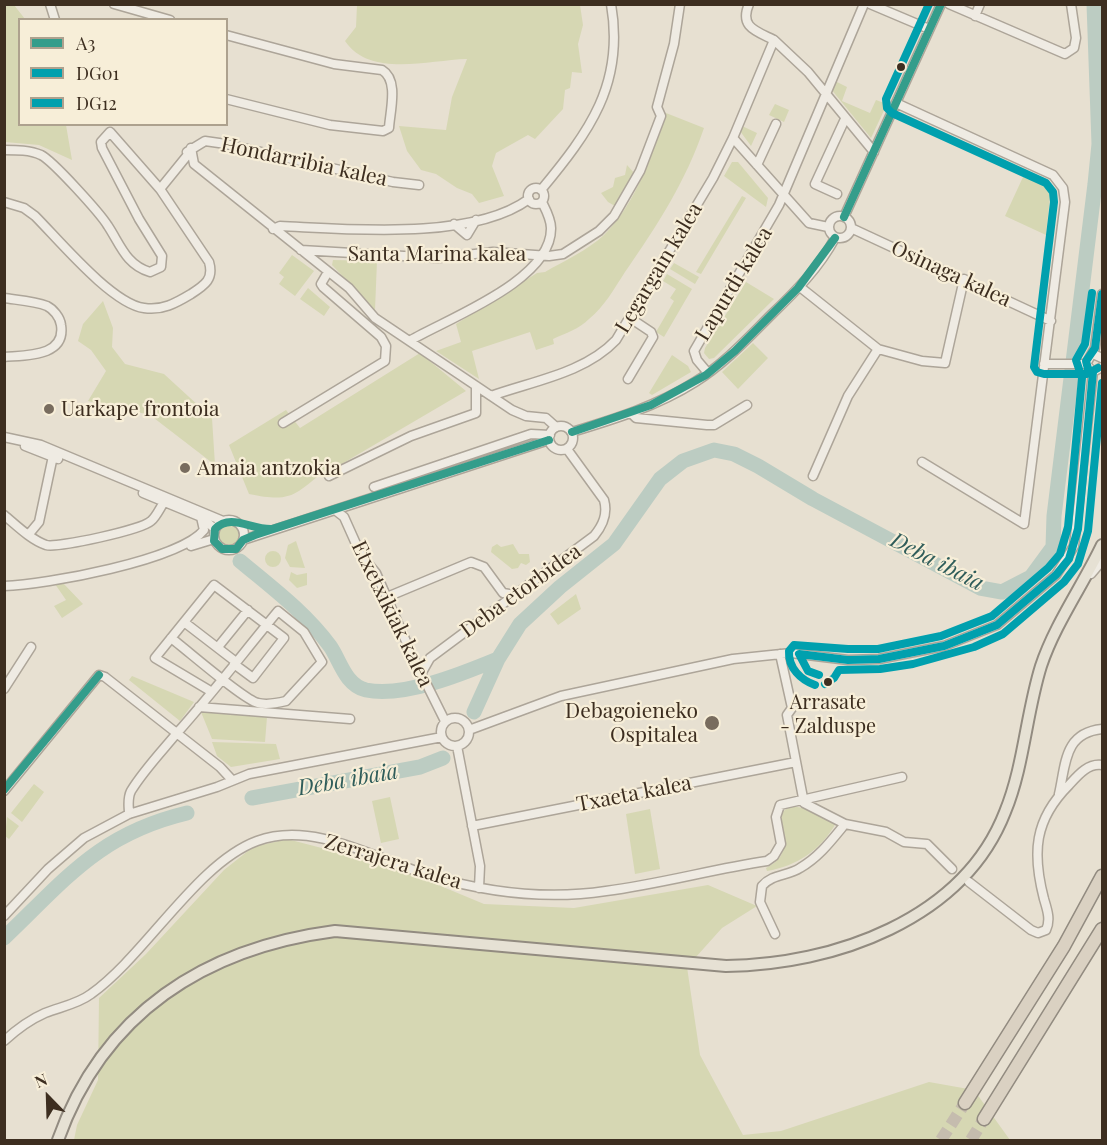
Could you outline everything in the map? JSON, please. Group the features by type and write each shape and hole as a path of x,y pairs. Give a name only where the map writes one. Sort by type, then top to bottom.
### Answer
{"highway":[{"path":"965,1103 1053,965 1102,876"},
{"path":"984,1119 1102,929"}],"main road":[{"path":"58,1140 72,1106 90,1074 120,1033 143,1011 192,975 226,958 271,943 335,931 705,964 758,965 789,961 845,948 906,920 958,881 978,859 998,830 1012,795 1042,664 1102,545"}],"street":[{"path":"114,4 163,18"},
{"path":"541,190 544,194 542,202 536,204 529,199 530,191 541,190 577,144 603,103 610,79 614,48 611,4"},
{"path":"543,255 563,254 599,231 614,216 640,171 661,116 657,107 674,44 680,4"},
{"path":"749,4 745,21 747,26 774,40 792,54 874,152"},
{"path":"782,193 864,4"},
{"path":"870,4 929,29"},
{"path":"844,217 941,4"},
{"path":"949,4 1065,54 1074,48 1076,38 1071,4"},
{"path":"975,16 980,4"},
{"path":"228,36 334,64 382,70 388,74 392,82 389,128 383,131 330,125 228,100"},
{"name":"Legargain kalea","path":"491,396 592,360 616,340 713,178 733,138 774,40"},
{"path":"896,103 1053,175 1063,188 1065,202 1024,524 922,462"},
{"path":"837,194 815,184 845,119"},
{"path":"757,165 776,124"},
{"path":"4,202 24,208 36,216 122,300 135,306 156,308 178,302 206,285 212,270 209,262 160,189 104,126"},
{"path":"4,150 29,151 47,159 108,226 122,252 143,270 156,271 161,267 162,256 139,219 102,148 101,142 110,132"},
{"path":"733,138 809,223 828,227 835,238"},
{"name":"Hondarribia kalea","path":"191,148 205,141 226,144 393,182 419,185"},
{"path":"160,189 191,148"},
{"path":"180,165 194,164 191,148"},
{"name":"Santa Marina kalea","path":"194,164 349,288 365,307 396,334 411,340 491,396 526,416 546,418 552,434"},
{"name":"Lapurdi kalea","path":"708,373 697,360 694,351 772,219 782,193"},
{"name":"Santa Marina kalea","path":"273,229 280,226 393,230 453,223 506,212 529,199"},
{"name":"Santa Marina kalea","path":"411,340 508,286 532,268 543,255 551,226 542,202"},
{"path":"828,227 834,218 844,217 850,222 851,228 846,237 835,238"},
{"path":"453,223 467,235 476,220"},
{"name":"Osinaga kalea","path":"851,228 1051,321"},
{"path":"572,432 631,413 673,394 708,373 733,353 800,287 824,259 835,238"},
{"name":"Santa Marina kalea","path":"301,250 330,254 438,258 493,252 543,255"},
{"name":"Santa Marina kalea","path":"327,271 330,254"},
{"path":"283,423 386,361 386,346 381,337 321,284 327,271"},
{"path":"800,287 878,349 922,361 945,363 964,279"},
{"path":"1093,354 1102,294"},
{"path":"4,298 46,306 54,312 61,324 59,343 54,348 43,354 4,357"},
{"path":"355,315 365,307"},
{"path":"628,378 653,337 651,332 630,318"},
{"path":"813,476 848,396 878,349"},
{"path":"1083,364 1088,356 1093,354 1102,358"},
{"path":"1044,364 1083,364 1094,372"},
{"path":"1094,372 1102,367"},
{"path":"469,730 458,718 446,721 441,729 446,743 457,746 464,742 469,730 561,696 733,658 780,654 848,660 911,654 944,646 997,625 1056,575 1069,559 1078,529 1094,372"},
{"path":"329,476 411,436 476,413 476,386"},
{"path":"631,413 636,418 714,425 747,405"},
{"path":"4,442 53,456 201,517 214,529 214,539 219,547 226,550 236,549 243,540 552,434 563,426 572,432 574,439 567,449 556,449 552,434"},
{"path":"374,487 531,434 552,434"},
{"path":"4,437 42,445 223,521 232,520 242,527 273,530"},
{"name":"Deba etorbidea","path":"430,657 594,536 605,519 604,500 567,449"},
{"path":"29,534 39,522 53,456"},
{"path":"4,515 29,534 51,546 112,535 151,521 164,502"},
{"name":"Etxetxikiak kalea","path":"335,510 349,524 361,555 376,573 412,655 446,721"},
{"path":"4,586 53,581 177,548 199,536 204,530 201,517"},
{"path":"214,529 223,521"},
{"path":"242,527 243,540"},
{"path":"177,548 189,548 214,539"},
{"path":"1082,583 1102,561"},
{"path":"387,597 471,562 484,567 503,593 508,596 515,595"},
{"path":"184,622 218,647 253,678 284,638 214,585 171,638 155,658 212,692"},
{"path":"501,606 503,593"},
{"path":"218,647 248,610"},
{"path":"129,814 130,793 177,733 212,692 223,678 235,663 278,611 304,632 322,658 320,665 286,701 254,702 223,678 171,638"},
{"path":"4,689 31,647"},
{"path":"780,654 792,708 787,715 802,799 807,806 845,824 886,832 904,842 927,844 952,869"},
{"path":"412,655 423,659 430,657"},
{"path":"421,674 430,657"},
{"path":"4,792 99,675 103,675 177,733 232,780"},
{"path":"199,707 350,719"},
{"path":"1059,795 1067,755 1074,741 1082,733 1102,729"},
{"path":"4,916 48,870 84,838 129,814 217,787 232,780 442,737"},
{"path":"457,746 480,867 479,888"},
{"name":"Txaeta kalea","path":"472,826 796,762"},
{"path":"969,882 1031,930 1038,933 1046,930 1049,921 1039,877 1038,840 1048,809 1089,766 1102,765"},
{"path":"802,799 902,777"},
{"name":"Zerrajera kalea","path":"4,1041 24,1024 91,995 208,875 238,851 257,841 287,835 311,836 420,873 479,888 535,895 597,892 767,861 774,856 781,844 776,816 777,808 785,802 802,799"},
{"path":"775,934 760,902 762,886 773,877 788,874 816,858 845,824"}],"green space":[{"path":"5,4 14,5 24,18 18,18 18,126 66,126 72,160 39,145 5,142"},
{"path":"357,5 580,5 583,25 578,44 582,73 572,72 570,88 565,90 563,109 535,139 528,135 496,153 492,166 504,196 479,203 472,194 457,188 436,174 421,170 407,151 399,126 446,130 452,97 467,59 418,64 369,60 345,41 356,27"},
{"path":"835,81 847,87 842,101 870,113 876,100 887,104 871,138 831,89"},
{"path":"775,104 789,110 784,122 769,115"},
{"path":"666,113 704,128 697,148 670,203 613,291 594,314 577,328 553,339 554,344 536,350 530,332 472,351 479,379 436,351 461,342 456,324 537,273 545,272 583,250 604,235 626,208 642,178"},
{"path":"742,126 757,133 751,146 740,131"},
{"path":"732,162 738,162 768,198 766,207 724,176"},
{"path":"627,165 635,174 615,206 608,202 601,193 613,187 615,178 625,175"},
{"path":"1023,177 1051,187 1046,235 1005,216"},
{"path":"742,196 746,198 701,274 696,272"},
{"path":"292,255 314,271 295,296 279,284 284,277 279,273"},
{"path":"333,260 377,261 375,310 332,265"},
{"path":"674,263 699,277 695,284 670,269"},
{"path":"667,274 692,289 664,337 656,332 674,301 670,298 676,289 663,281"},
{"path":"746,282 774,299 714,358 709,359 704,353 705,348"},
{"path":"308,288 330,307 324,316 300,299"},
{"path":"103,301 113,328 112,347 125,364 164,374 212,418 215,465 150,415 88,401 106,371 91,350 78,341 83,324"},
{"path":"753,343 768,358 738,389 722,372"},
{"path":"420,353 466,391 328,472 326,470 292,495 275,498 249,494 229,445 286,410 300,428"},
{"path":"672,355 688,366 691,372 652,395 649,393"},
{"path":"229,525 239,532 240,536 233,546 229,547 219,540 218,536 225,526"},
{"path":"296,541 305,568 290,567 285,558 288,545"},
{"path":"497,544 501,547 513,544 519,554 529,554 530,562 526,565 521,563 518,568 512,569 491,552 492,547"},
{"path":"270,551 276,551 281,559 279,565 270,567 265,562 265,556"},
{"path":"291,572 297,575 307,573 307,585 297,588 289,580"},
{"path":"63,583 83,604 62,618 54,606 66,600 55,584"},
{"path":"576,594 581,609 558,625 550,614"},
{"path":"132,676 194,702 180,721 129,680"},
{"path":"201,712 267,717 265,742 212,739"},
{"path":"212,742 276,744 280,759 231,767 217,756"},
{"path":"34,784 44,792 22,822 11,813"},
{"path":"390,797 399,839 381,843 372,801"},
{"path":"791,806 809,809 836,823 823,841 807,855 778,869 767,871 766,868 781,856 783,850 782,812"},
{"path":"650,809 660,869 635,874 626,814"},
{"path":"7,817 19,826 9,839 5,836"},
{"path":"287,839 395,867 484,904 574,908 708,885 757,906 722,928 687,967 700,1055 743,1135 781,1131 929,1082 974,1090 1010,1140 74,1140 77,1125 98,1080 99,998 146,954 224,870 253,847"}],"waterway":[{"name":"Deba ibaia","path":"474,712 498,659 520,624 560,587 614,544 660,479 683,461 714,450 734,454 758,466 813,499 980,588 1002,592 1031,577 1053,547 1054,516 1095,184 1099,144 1094,4"},
{"path":"240,561 310,622 330,646 348,678 366,690 381,692 434,683 498,659"},
{"name":"Deba ibaia","path":"252,798 420,767 443,758"},
{"name":"Deba ibaia","path":"4,938 66,878 107,846 156,822 187,813"}],"tunnel":[{"path":"941,1140 965,1103"},
{"path":"971,1140 984,1119"}],"transit line":[{"name":"DG01","path":"929,4 886,99 887,108 892,113 1046,183 1053,192 1054,202 1034,367 1037,372 1044,374 1087,374 1098,368"},
{"name":"A3","path":"844,217 941,4"},
{"name":"A3","path":"572,432 651,405 706,375 735,351 798,288 835,238"},
{"path":"815,685 800,677 793,668 789,651 794,645 878,649 941,636 992,616 1048,568 1060,554 1068,527 1082,378 1076,360 1085,344 1092,293"},
{"name":"DG12","path":"819,675 808,671 799,654 848,660 879,659 944,646 997,625 1056,575 1069,559 1078,529 1093,372 1088,369 1086,361 1095,348 1102,294"},
{"name":"DG01","path":"825,684 834,678 839,670 880,669 913,664 974,647 1003,634 1064,582 1078,564 1088,531 1102,383"},
{"name":"A3","path":"549,440 255,535 243,540 236,549 222,549 214,541 215,529 221,524 235,522 272,529 549,440"},
{"name":"A3","path":"4,790 99,675"}],"place":[{"name":"Uarkape frontoia","path":"49,409"},
{"name":"Amaia antzokia","path":"185,468"},
{"name":"Arrasate - Zalduspe","path":"828,682"},
{"name":"Debagoieneko Ospitalea","path":"712,723"}]}
